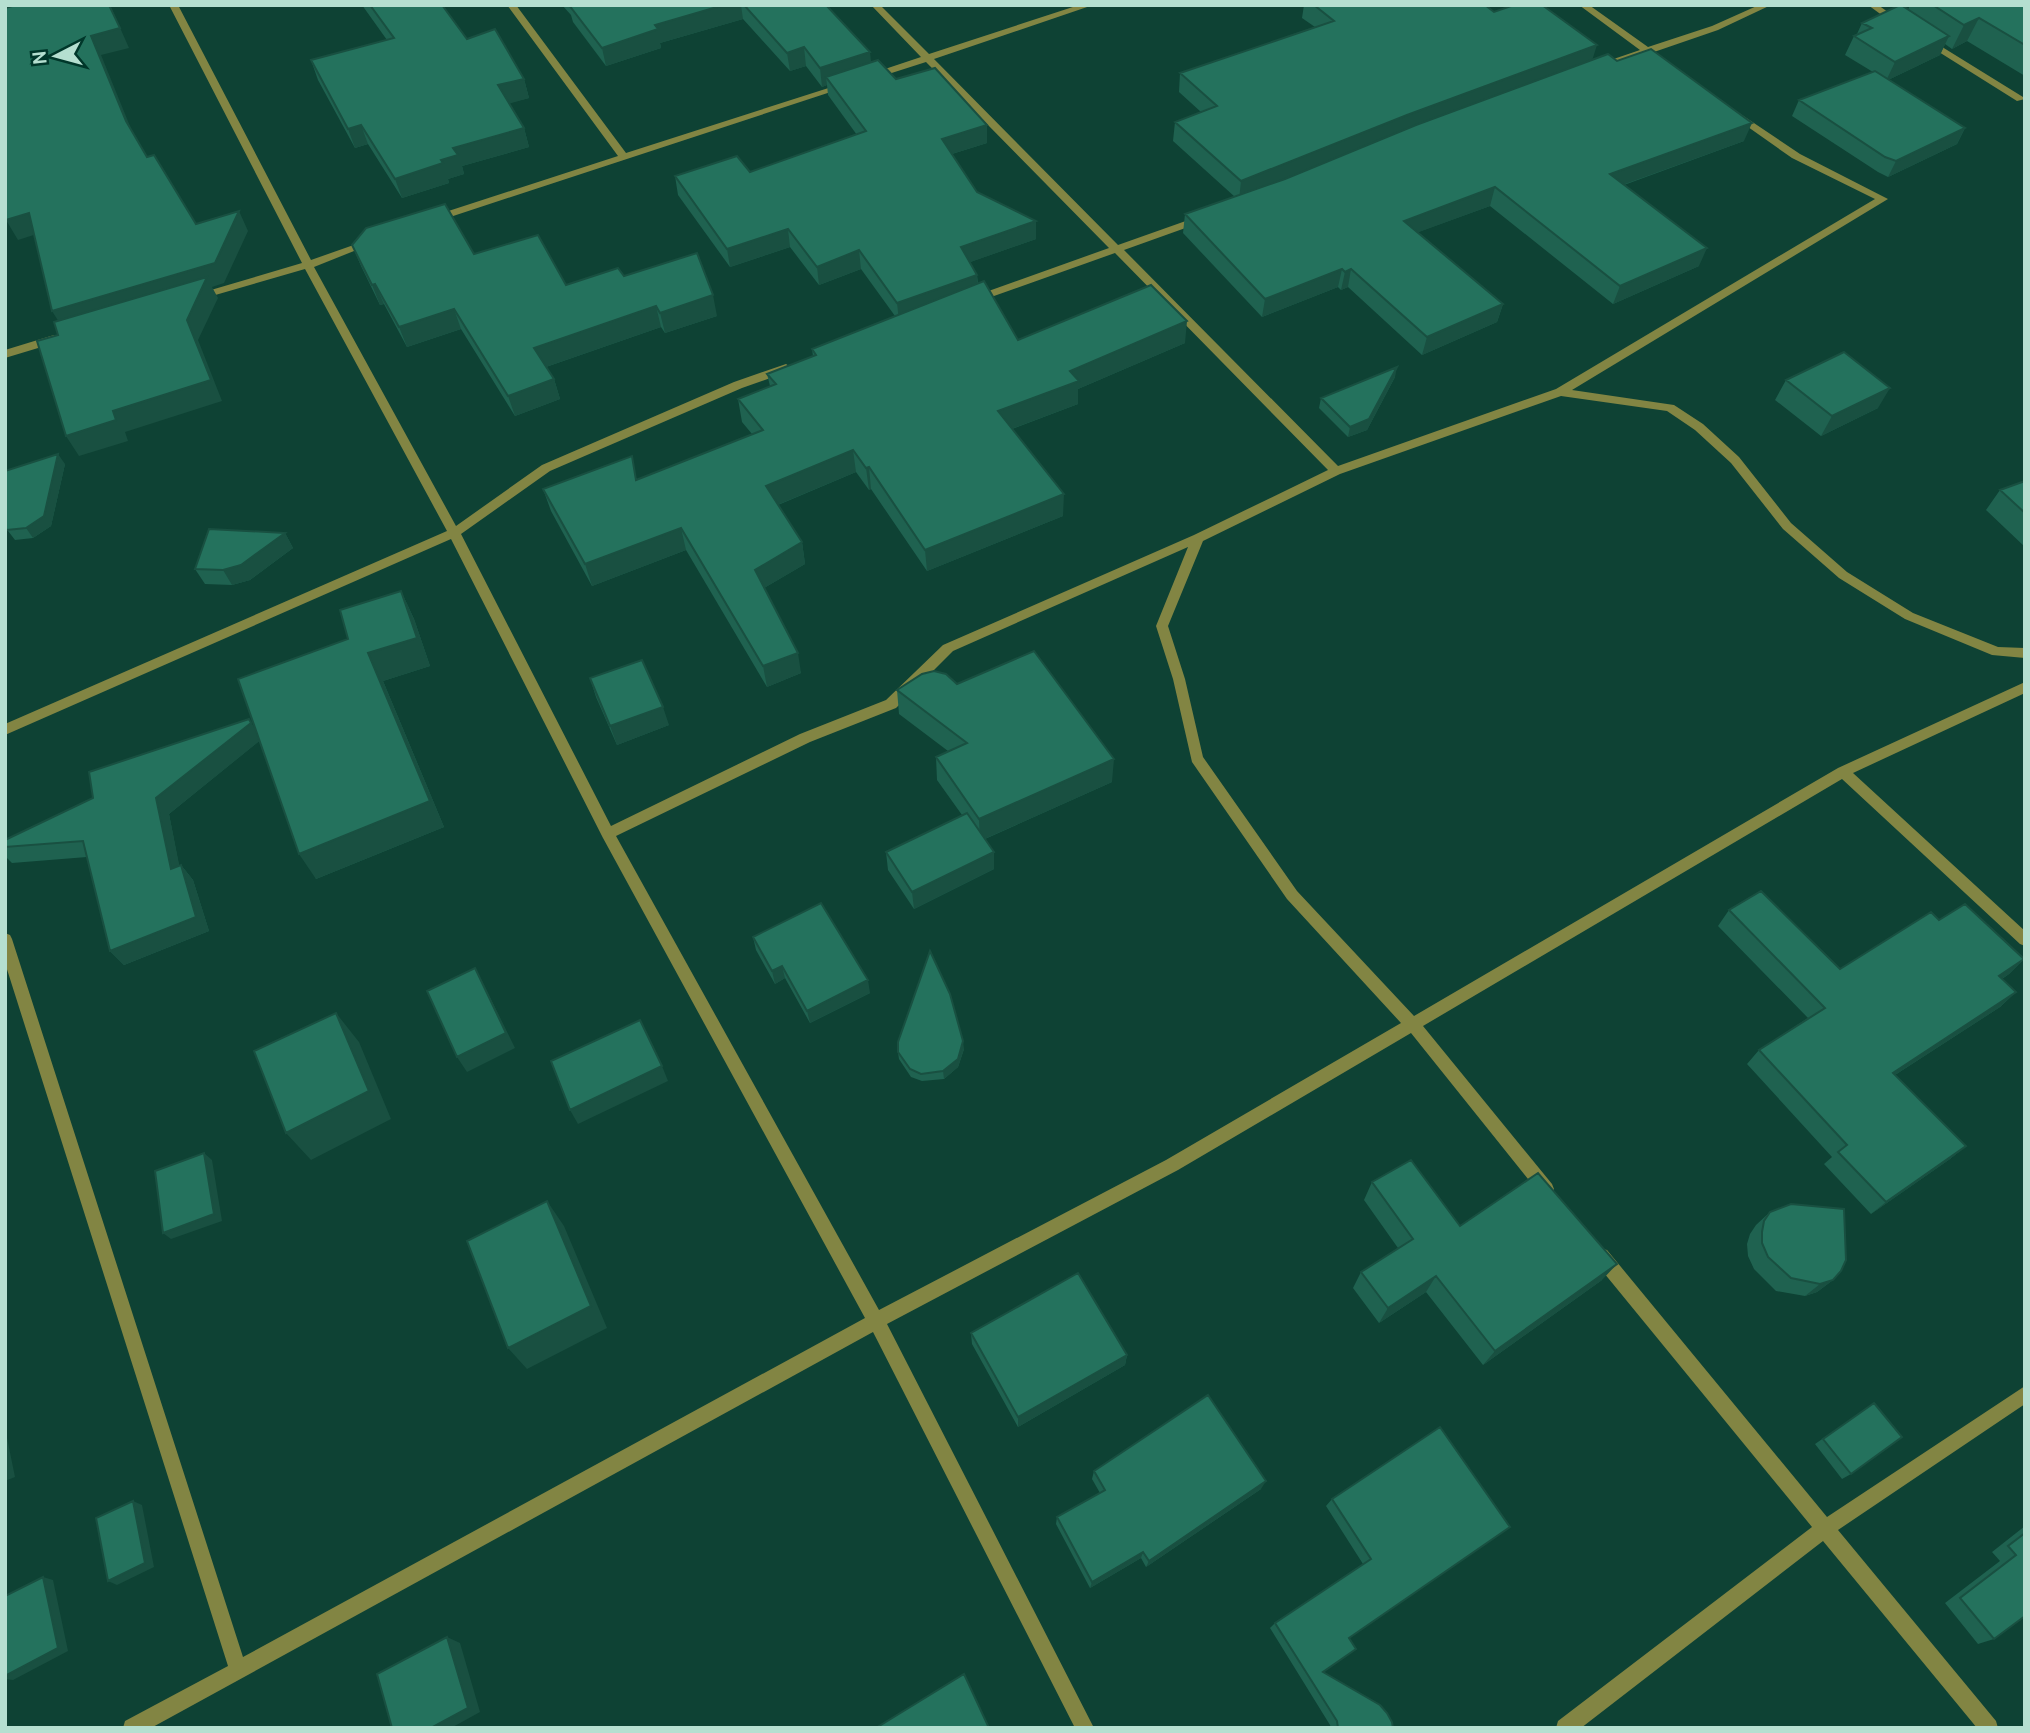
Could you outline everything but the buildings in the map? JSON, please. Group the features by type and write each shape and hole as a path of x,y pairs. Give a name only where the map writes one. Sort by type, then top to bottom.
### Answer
{"street":[{"path":"173,5 308,265 454,533 608,834 876,1321 1085,1728"},
{"path":"511,5 623,156"},
{"path":"875,5 1336,471"},
{"path":"863,79 1089,5"},
{"path":"1583,5 1656,58"},
{"path":"1584,73 1716,28 1768,5"},
{"path":"1872,5 1903,25"},
{"path":"1914,33 2020,99"},
{"path":"426,222 850,83"},
{"path":"608,834 805,738 891,704 948,648 1198,538 1336,471 1560,392 1883,199 1796,156 1730,112"},
{"path":"964,303 1215,214"},
{"path":"190,300 308,265 374,241"},
{"path":"5,354 71,334"},
{"path":"5,730 454,533 546,468 738,385 801,362"},
{"path":"1560,392 1670,408 1699,427 1735,460 1787,526 1843,575 1909,616 1997,652 2025,653"},
{"path":"1198,538 1162,626 1179,679 1197,758 1292,895 1413,1025 1553,1197"},
{"path":"132,1728 876,1321 1172,1165 1843,772 2025,687"},
{"path":"1843,772 2025,940"},
{"path":"5,939 238,1669"},
{"path":"1588,1239 1989,1728"},
{"path":"1565,1728 1824,1529 2025,1394"}]}
